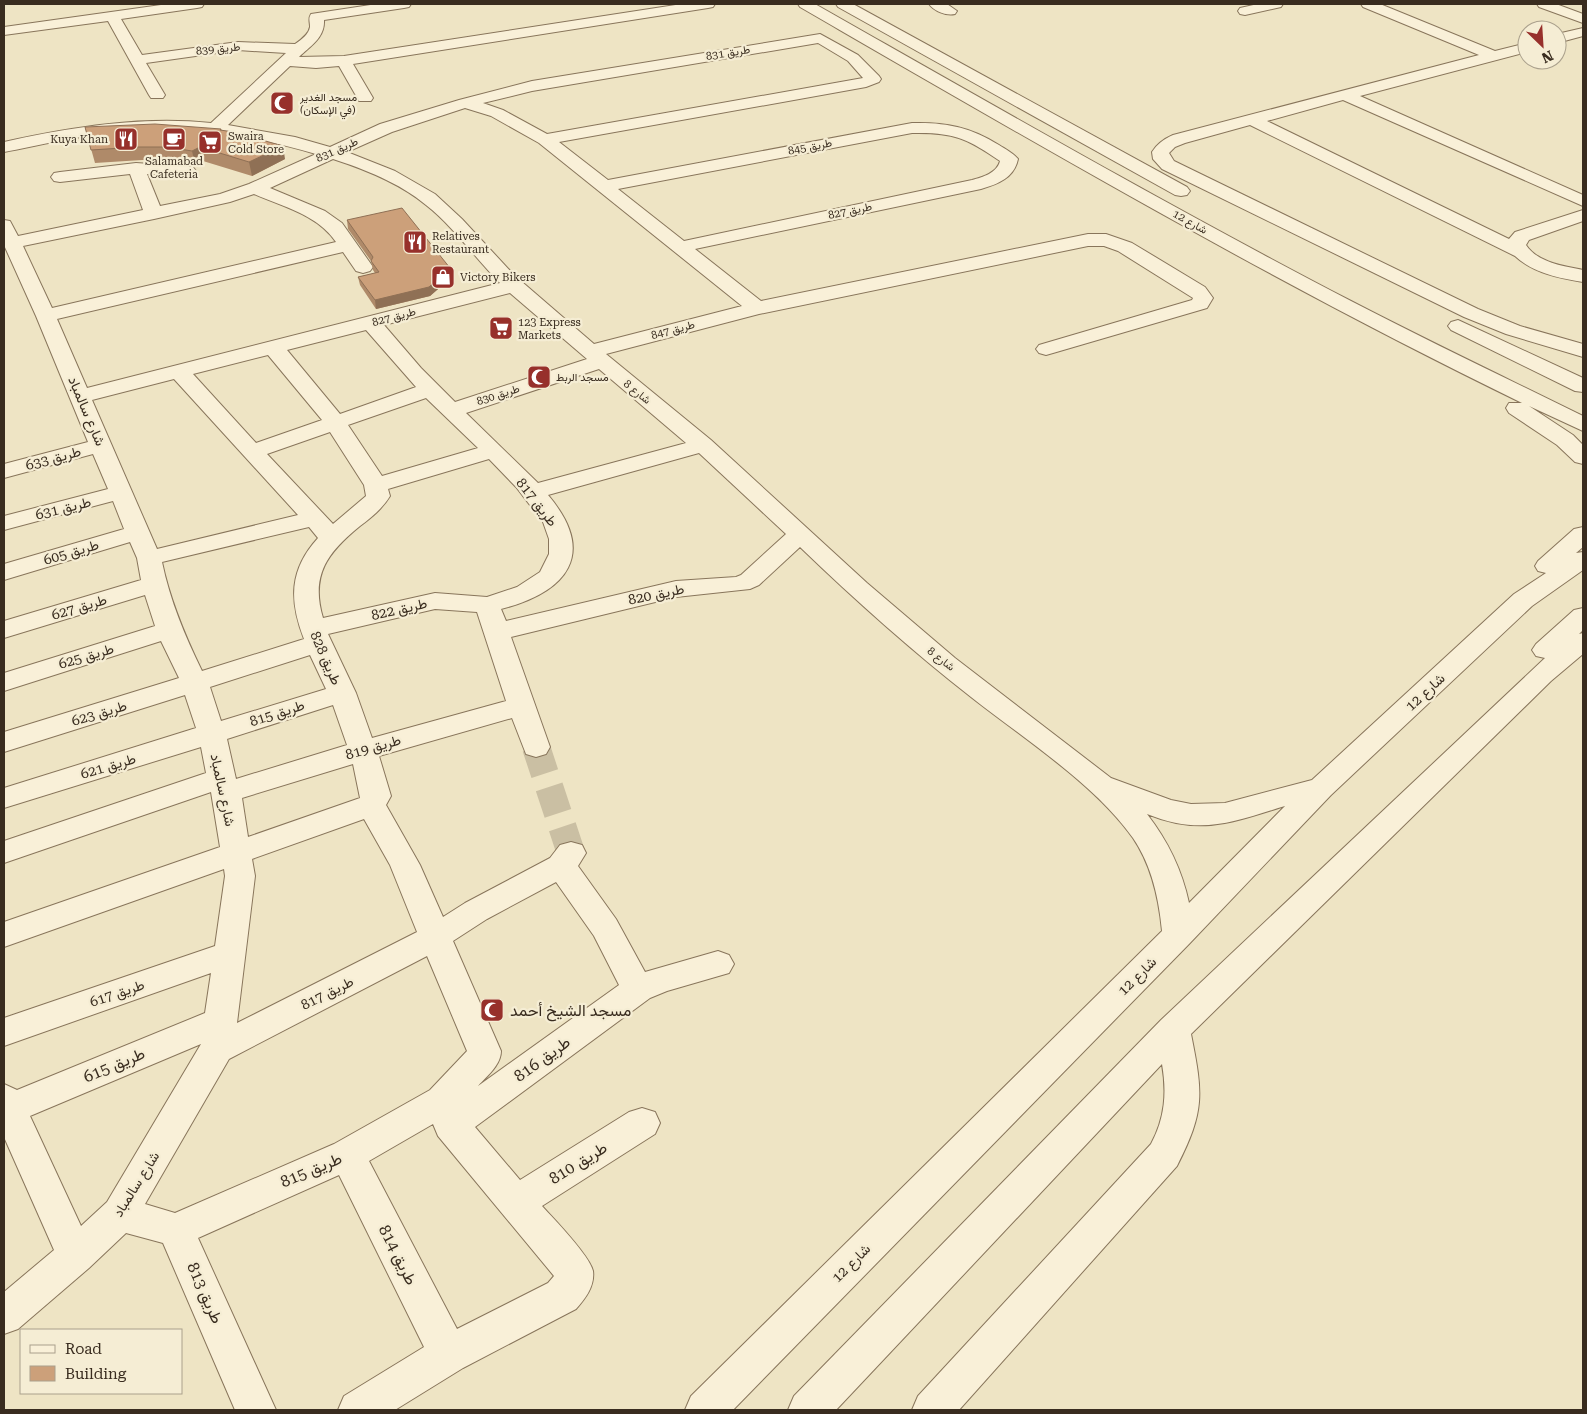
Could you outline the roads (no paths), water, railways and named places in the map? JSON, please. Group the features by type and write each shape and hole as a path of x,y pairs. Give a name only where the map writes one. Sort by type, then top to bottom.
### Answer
{"street":[{"path":"4,31 197,4"},
{"path":"215,128 300,49 317,29 316,17 306,4"},
{"path":"316,17 404,4"},
{"path":"287,61 344,61 708,4"},
{"name":"شارع 12","path":"805,4 1203,230 1424,347 1583,424"},
{"name":"شارع 12","path":"843,4 1196,198"},
{"path":"936,4 950,11"},
{"path":"1245,11 1276,4"},
{"path":"1368,4 1494,56"},
{"path":"1544,4 1583,19"},
{"path":"112,16 157,95"},
{"path":"1567,36 1583,32"},
{"name":"طريق 831","path":"8,234 154,214 206,203 255,188 386,128 465,103 532,86 820,38 853,58 873,79 866,82 545,140"},
{"name":"طريق 839","path":"136,60 238,46 300,49"},
{"path":"1517,50 1169,142 1160,152 1162,159 1178,170 1470,313 1513,330 1583,351"},
{"path":"344,61 365,98"},
{"path":"1344,96 1583,201"},
{"path":"465,103 497,113 545,140 757,308"},
{"path":"1252,120 1519,251 1534,261 1583,276"},
{"name":"شارع 8","path":"4,147 61,135 112,128 162,126 215,128 278,137 333,152 416,189 434,202 513,286 595,357 703,445 909,634 1098,783 1133,816 1163,862 1174,901 1178,935"},
{"name":"طريق 845","path":"604,186 912,128 941,128 969,134 978,137 1009,159"},
{"name":"طريق 827","path":"680,248 975,185 1002,174 1009,164 1009,159"},
{"path":"60,177 136,168 187,172"},
{"path":"136,168 154,214"},
{"path":"255,188 319,215 335,227 364,267"},
{"path":"1519,251 1516,246 1522,236 1583,215"},
{"path":"1203,230 1267,252 1583,401"},
{"name":"شارع سالمباد","path":"4,1316 76,1256 120,1214 218,1035 231,953 240,876 212,734 194,684 169,630 154,584 149,558 81,396 8,234"},
{"name":"طريق 847","path":"595,357 757,308 1088,240 1106,240 1125,247 1198,291 1203,298 1200,304 1046,349"},
{"path":"46,316 349,245"},
{"name":"طريق 827","path":"81,396 513,286"},
{"path":"1446,320 1583,386"},
{"name":"طريق 817","path":"371,323 429,390 452,410 532,492 556,524 562,540 560,557 553,573 538,588 514,598 487,605"},
{"path":"1424,347 1546,427 1583,457"},
{"path":"179,372 312,519 332,538 374,503 378,496 376,485 335,422 274,348"},
{"name":"طريق 830","path":"452,410 595,357"},
{"path":"251,452 429,390"},
{"name":"طريق 633","path":"4,471 102,445"},
{"path":"532,492 703,445"},
{"path":"376,485 493,451"},
{"name":"طريق 631","path":"4,523 122,492"},
{"path":"149,558 312,519"},
{"name":"طريق 605","path":"4,572 138,532"},
{"name":"طريق 820","path":"496,632 676,589 741,584 750,580 800,534"},
{"path":"1523,600 1530,583 1583,534"},
{"name":"طريق 828","path":"332,538 315,558 308,579 307,603 316,636 342,693 364,750 376,796 371,805"},
{"name":"شارع 12","path":"704,1410 1178,935 1321,788 1523,600 1583,559"},
{"name":"طريق 627","path":"4,630 154,584"},
{"name":"طريق 822","path":"316,636 435,601 487,605"},
{"path":"487,605 536,746"},
{"path":"1480,733 1478,723 1481,711 1488,702 1583,616"},
{"name":"طريق 625","path":"4,682 169,630"},
{"path":"194,684 316,636"},
{"path":"808,1410 1173,1030 1541,674 1581,644"},
{"name":"طريق 623","path":"4,742 194,684"},
{"name":"طريق 815","path":"212,734 342,693"},
{"name":"طريق 819","path":"4,852 223,785 364,750 522,706"},
{"name":"طريق 621","path":"4,798 212,734"},
{"name":"شارع 8","path":"1098,783 1166,810 1191,815 1225,814 1284,796 1321,788"},
{"path":"4,935 371,805 405,865 437,936 484,1051 484,1056 446,1113 515,1203 574,1271 572,1286 562,1296 450,1354 358,1410"},
{"name":"طريق 817","path":"218,1035 437,936 566,859 638,989"},
{"name":"طريق 617","path":"4,1032 231,953"},
{"name":"طريق 816","path":"446,1113 638,989 659,980 718,964"},
{"path":"932,1410 1164,1155 1174,1138 1184,1102 1183,1080 1173,1030"},
{"name":"طريق 615","path":"76,1256 6,1104 218,1035"},
{"name":"طريق 815","path":"176,1230 250,1196 446,1113"},
{"name":"طريق 810","path":"515,1203 642,1123"},
{"name":"طريق 814","path":"347,1155 450,1354"},
{"path":"120,1214 176,1230"},
{"name":"طريق 813","path":"176,1230 256,1410"}],"tunnel":[{"path":"536,747 571,853"}],"place":[{"name":"مسجد الغدير (في الإسكان)","path":"282,103"},
{"name":"Kuya Khan","path":"126,139"},
{"name":"Salamabad Cafeteria","path":"174,139"},
{"name":"Swaira Cold Store","path":"210,142"},
{"name":"Relatives Restaurant","path":"415,242"},
{"name":"Victory Bikers","path":"443,277"},
{"name":"123 Express Markets","path":"501,328"},
{"name":"مسجد الربط","path":"539,377"},
{"name":"مسجد الشيخ أحمد","path":"492,1010"}]}
